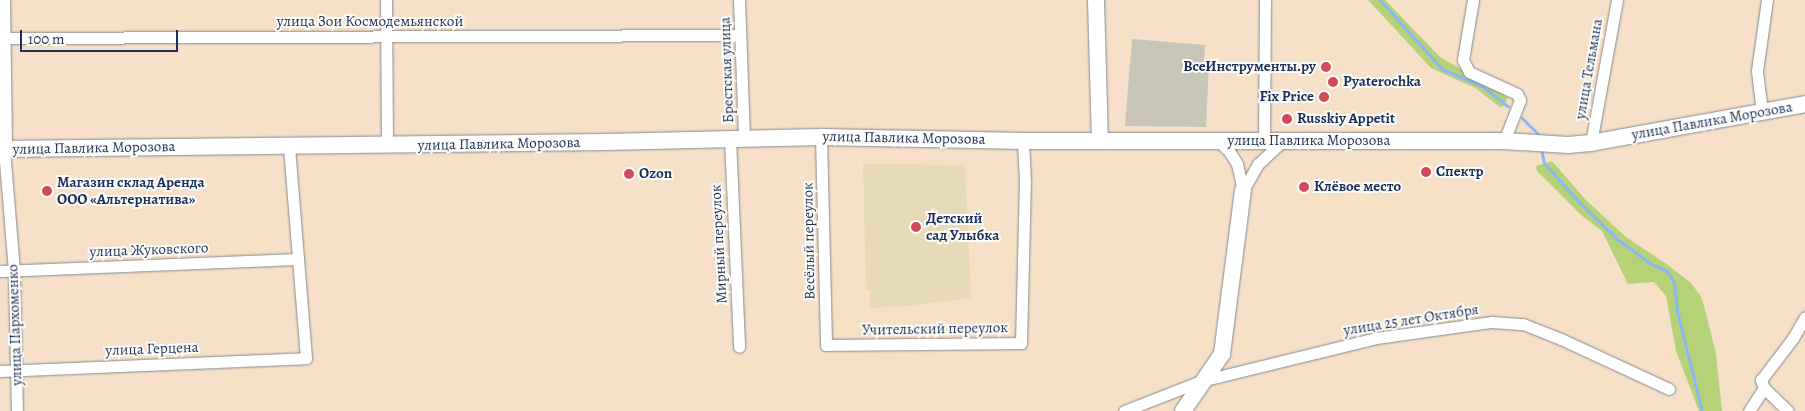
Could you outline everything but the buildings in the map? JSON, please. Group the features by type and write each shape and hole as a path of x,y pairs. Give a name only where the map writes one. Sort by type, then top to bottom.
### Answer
{"street":[{"name":"улица Пархоменко","path":"2,0 2,149 14,271 17,411"},
{"path":"386,0 387,145"},
{"name":"Брестская улица","path":"737,138 740,35 739,0"},
{"path":"1096,0 1100,141"},
{"path":"1264,141 1265,0"},
{"path":"1473,0 1462,60 1470,72 1517,94 1520,100 1504,141"},
{"name":"улица Тельмана","path":"1591,143 1617,0"},
{"path":"1762,112 1756,70 1767,0"},
{"name":"улица Зои Космодемьянской","path":"1,38 740,35"},
{"name":"улица Павлика Морозова","path":"2,149 387,145 821,137 1219,142 1504,141 1568,145 1591,143 1805,104"},
{"name":"Весёлый переулок","path":"821,137 826,344"},
{"name":"Мирный переулок","path":"737,138 739,347"},
{"name":"Учительский переулок","path":"826,344 1021,343 1025,182 1023,140"},
{"path":"1182,411 1201,381 1218,362 1222,354 1243,190 1238,164 1229,151 1219,142"},
{"path":"1243,190 1258,164 1282,142"},
{"path":"289,146 298,259"},
{"name":"улица Жуковского","path":"0,271 298,259"},
{"name":"улица Герцена","path":"0,371 306,358 298,259"},
{"path":"1788,411 1764,388 1761,380 1794,338 1805,317"},
{"name":"улица 25 лет Октября","path":"1124,411 1201,381 1376,338 1492,322 1523,324 1669,389"},
{"path":"1749,411 1764,388"}],"shaded area":[{"path":"1132,39 1205,45 1204,62 1209,62 1206,127 1125,126"},
{"name":"Детский сад Улыбка","path":"863,164 965,165 971,298 906,306 870,308 870,290 866,290"}],"green space":[{"path":"1368,0 1385,0 1440,57 1501,92 1507,98 1506,105 1500,107 1475,88 1431,68"},
{"path":"1552,161 1586,200 1626,237 1691,283 1702,298 1716,354 1722,411 1699,411 1676,351 1666,296 1654,282 1628,284 1602,231 1581,215 1537,171 1536,166"}],"waterway":[{"path":"1380,0 1442,69 1482,86 1508,106"},
{"path":"1522,118 1538,134"},
{"path":"1541,149 1544,163 1579,202 1617,239 1651,264 1667,271 1674,282 1677,311 1702,411"}],"place":[{"name":"ВсеИнструменты.ру","path":"1326,67"},
{"name":"Pyaterochka","path":"1333,82"},
{"name":"Fix Price","path":"1324,97"},
{"name":"Russkiy Appetit","path":"1287,119"},
{"name":"Спектр","path":"1426,172"},
{"name":"Ozon","path":"629,174"},
{"name":"Клёвое место","path":"1304,187"},
{"name":"Магазин склад Аренда ООО «Альтернатива»","path":"47,191"},
{"name":"Детский сад Улыбка","path":"916,227"}]}
